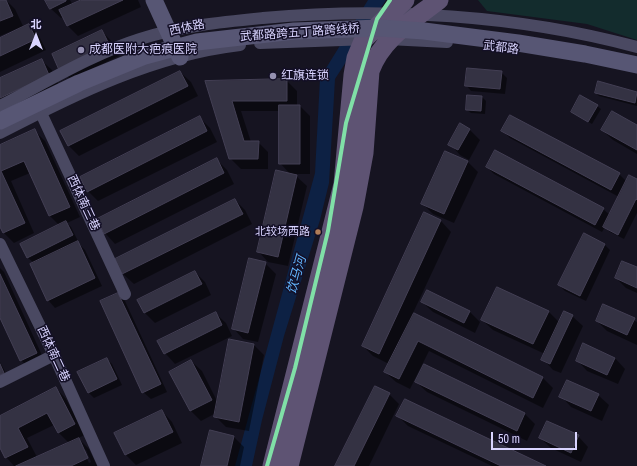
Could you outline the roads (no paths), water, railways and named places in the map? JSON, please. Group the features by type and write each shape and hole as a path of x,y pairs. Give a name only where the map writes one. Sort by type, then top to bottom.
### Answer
{"main road":[{"path":"272,466 343,184 356,58 364,39 389,13 405,0"},
{"path":"289,466 354,207 364,153 370,71 374,59 390,39 439,0"}],"street":[{"path":"154,0 180,58"},
{"name":"西体路","path":"0,106 115,49 139,39 205,23 283,16 340,13 389,13"},
{"name":"武都路","path":"389,13 421,14 536,26 637,47"},
{"name":"武都路跨五丁路跨线桥","path":"0,121 78,82 145,56 197,42 294,31 372,28 424,31 518,43 585,54 637,65"},
{"path":"0,133 112,80 210,50 266,42 364,39"},
{"name":"武都路","path":"364,39 432,40 512,49 558,56 637,72"},
{"name":"西体南三巷","path":"41,113 125,294"},
{"name":"西体南二巷","path":"0,244 54,355 104,466"},
{"path":"0,382 54,355"}],"water":[{"name":"饮马河","path":"368,0 386,0 335,79 329,183 320,220 284,336 262,420 252,466 235,466 315,173 320,78"}],"place":[{"name":"成都医附大疤痕医院","path":"81,50"},
{"name":"红旗连锁","path":"273,76"},
{"name":"北较场西路","path":"318,232"}]}
